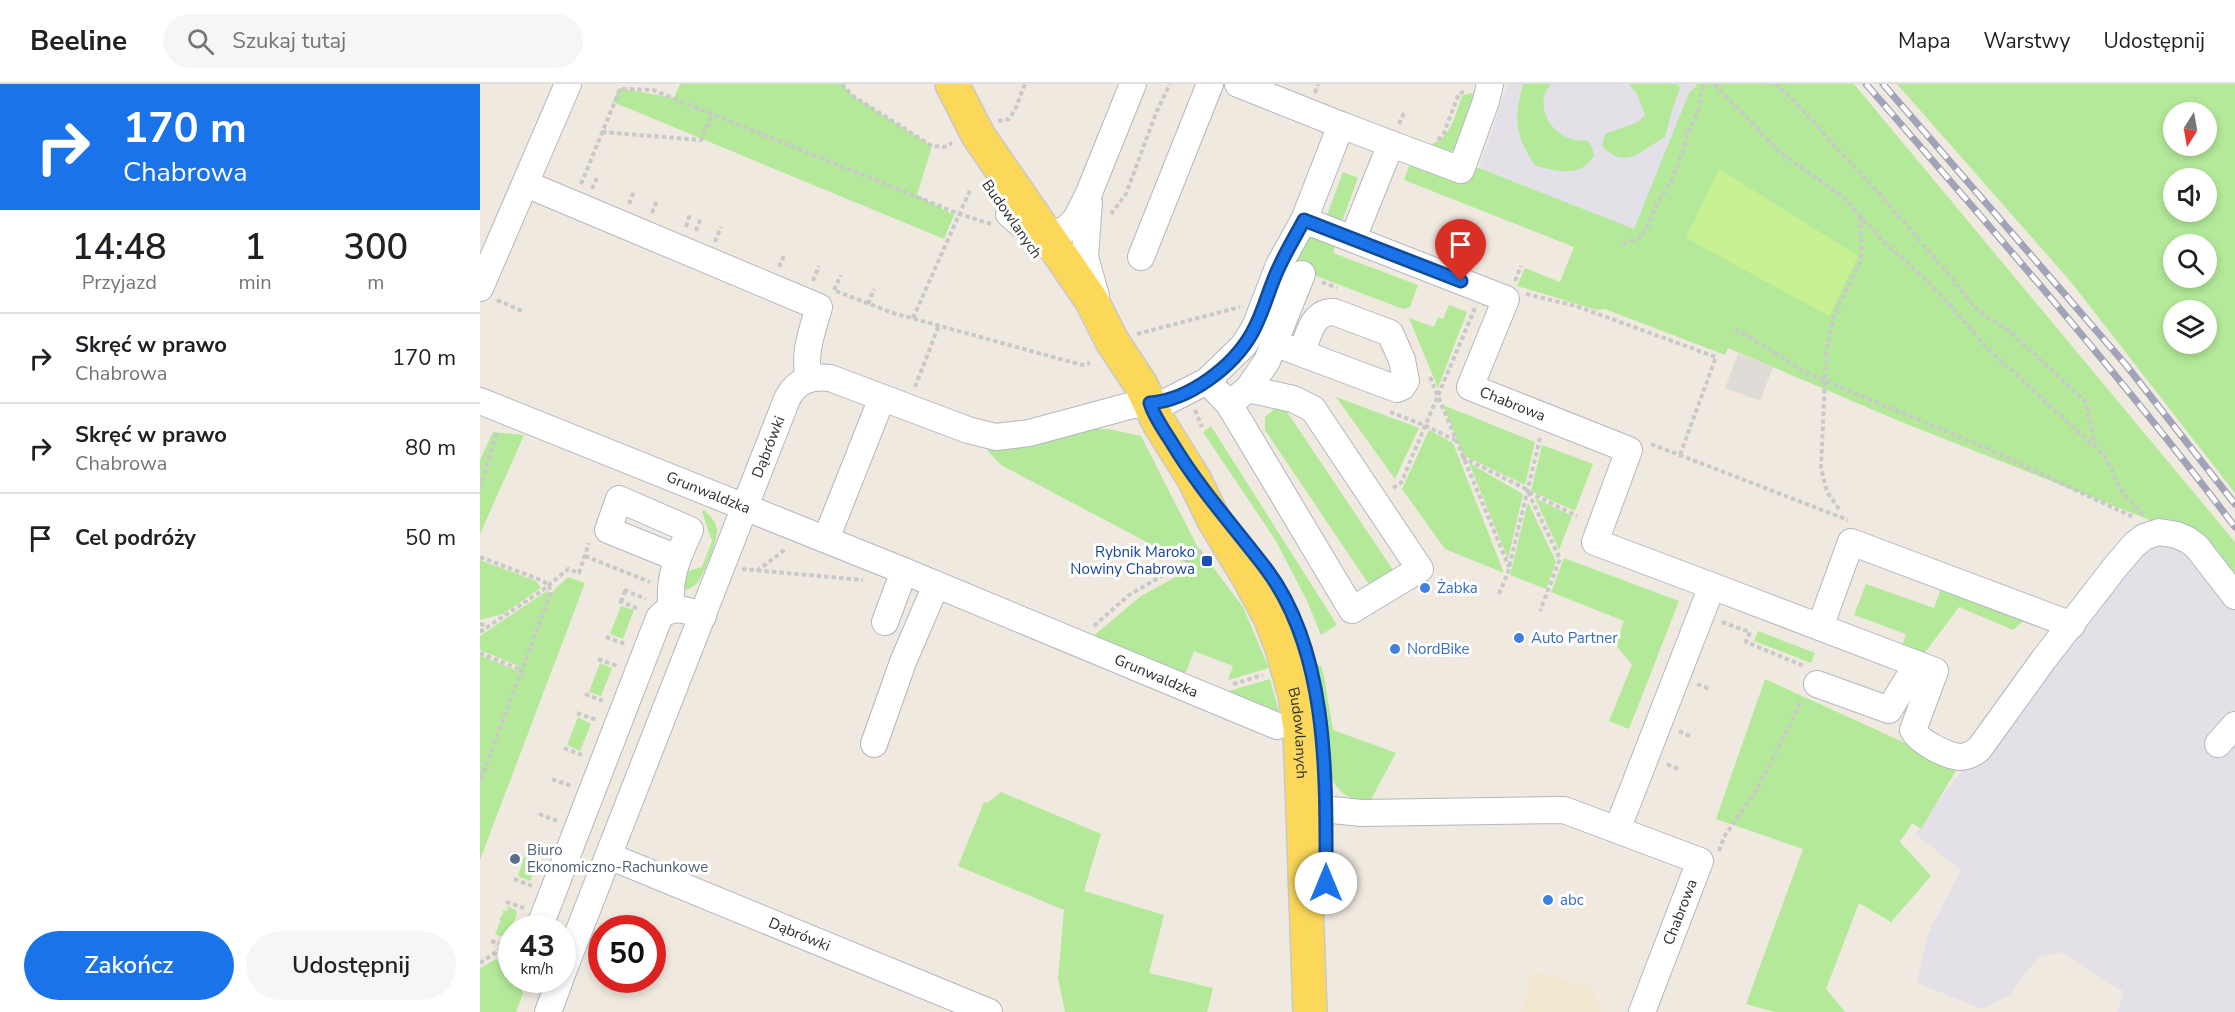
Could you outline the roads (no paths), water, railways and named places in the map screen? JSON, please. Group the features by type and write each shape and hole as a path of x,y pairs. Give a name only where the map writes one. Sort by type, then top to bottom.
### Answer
{"main road":[{"name":"Budowlanych","path":"931,84 1002,219 1122,341"},
{"name":"Budowlanych","path":"952,84 978,135 1063,239 1092,301 1122,341 1160,423 1194,478 1214,520 1262,602 1282,648 1291,677 1315,808 1327,1012"},
{"name":"Budowlanych","path":"1310,1012 1315,808"}],"street":[{"path":"485,292 526,184 568,84"},
{"path":"1063,239 1060,232 1071,226 1089,193 1133,84"},
{"path":"1141,256 1210,84"},
{"path":"1238,84 1341,125 1395,136 1461,170 1486,101 1489,86"},
{"path":"526,184 819,307 807,350 806,362 809,379 835,380 968,430 1001,437 1029,433 1133,405 1166,402 1197,387 1235,355 1251,335 1280,265 1304,220 1341,125"},
{"path":"1353,238 1395,136"},
{"path":"1002,219 1044,244 1063,239 1089,193"},
{"name":"Chabrowa","path":"1304,220 1506,299 1470,387 1629,450 1595,542 1712,586"},
{"path":"1239,397 1267,361 1302,274"},
{"path":"1274,343 1302,353"},
{"name":"Dąbrówki","path":"576,939 787,399 795,386 809,379"},
{"path":"1197,387 1239,397 1293,399 1313,409 1420,569 1352,610 1239,397"},
{"path":"826,539 882,398"},
{"name":"Grunwaldzka","path":"480,401 744,509 826,539 902,577 936,585 1277,726"},
{"path":"1617,830 1712,586 1935,671 1913,730 1916,736 1926,744 1955,756 1964,757 1979,749 2044,659 2134,545 2154,528 2177,535 2197,547 2235,596"},
{"path":"1820,627 1851,542 2072,625"},
{"path":"672,609 670,589 677,558"},
{"path":"885,622 902,577"},
{"path":"874,744 903,662 936,585"},
{"path":"535,915 657,621 664,612 672,609 687,610 703,616"},
{"path":"1810,683 1889,710 1917,664"},
{"path":"2218,744 2235,725"},
{"name":"Chabrowa","path":"1315,808 1381,813 1564,810 1700,861 1642,1012"},
{"name":"Dąbrówki","path":"609,856 989,1012"},
{"path":"548,1012 555,993"}],"railway":[{"path":"1866,84 2100,357 2235,527"},
{"path":"1883,84 2126,365 2235,504"}],"place":[{"name":"Rybnik Maroko Nowiny Chabrowa","path":"1207,561"},
{"name":"Żabka","path":"1425,588"},
{"name":"Auto Partner","path":"1519,638"},
{"name":"NordBike","path":"1395,649"},
{"name":"Biuro Ekonomiczno-Rachunkowe","path":"515,859"},
{"name":"abc","path":"1548,900"}]}
